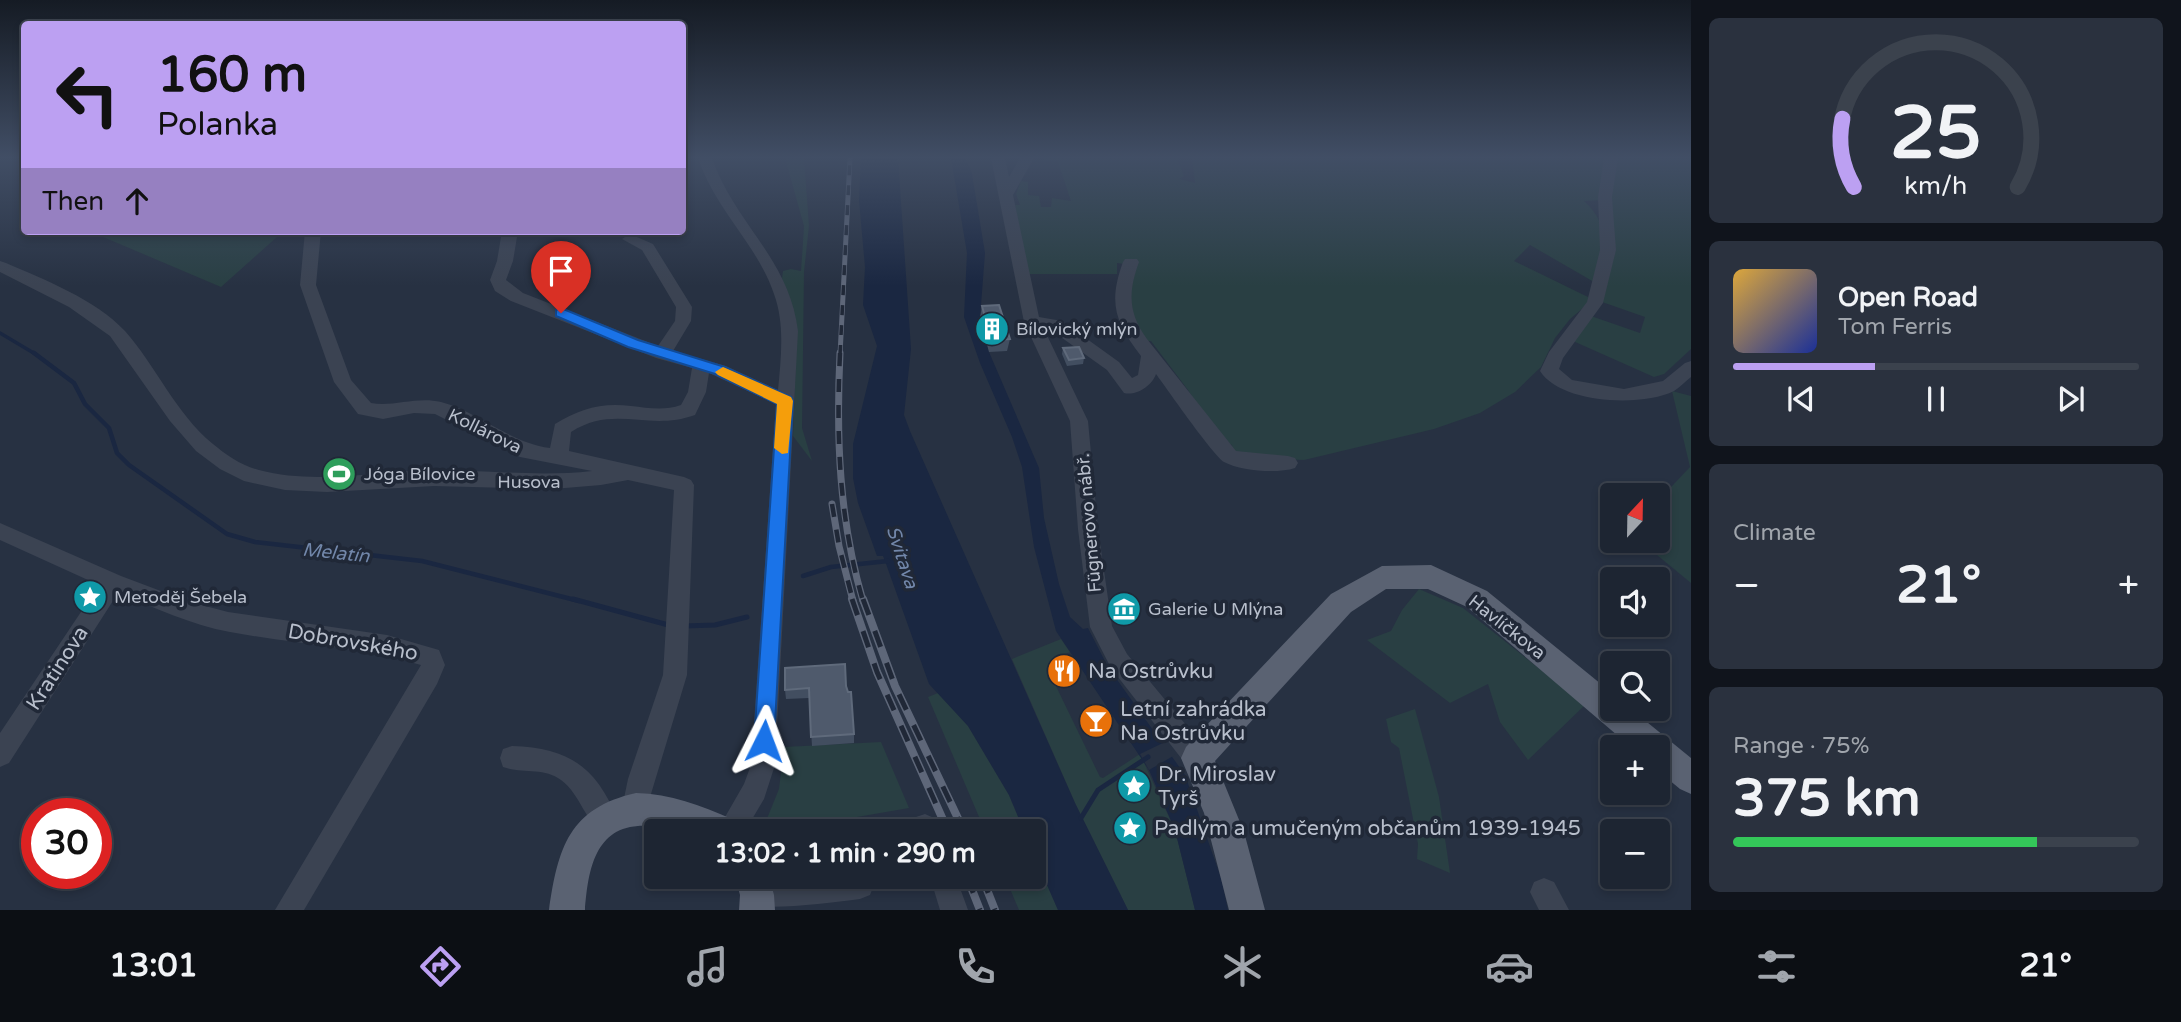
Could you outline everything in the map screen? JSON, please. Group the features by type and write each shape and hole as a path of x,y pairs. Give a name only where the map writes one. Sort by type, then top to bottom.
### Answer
{"main road":[{"name":"Havlíčkova","path":"1197,758 1341,603 1382,578 1430,577 1477,599 1639,735"},
{"name":"Fügnerovo nábř.","path":"1197,758 1213,793 1234,856 1247,910"},
{"name":"Havlíčkova","path":"1670,761 1691,778"},
{"path":"567,910 575,860 588,838 620,814 686,816 693,819"}],"street":[{"path":"722,200 767,261 783,296 789,336 762,765 755,790 737,819"},
{"name":"Fügnerovo nábř.","path":"1008,200 1032,322 1079,421 1101,627 1119,661 1197,758"},
{"path":"1605,200 1608,250 1595,303 1555,356 1549,371 1566,385 1624,395 1668,386 1691,367"},
{"name":"Kollárova","path":"313,235 308,285 343,382 365,409 383,412 414,407 438,408 527,452 559,456 629,472"},
{"path":"509,235 505,261 498,280 501,287 517,297 662,354 701,367 720,370 785,401"},
{"path":"630,239 648,247 684,307 682,321 662,354"},
{"path":"1131,262 1123,282 1122,311 1136,337 1150,355 1229,456 1246,461 1288,463"},
{"name":"Husova","path":"0,266 55,291 107,325 125,342 204,446 242,472 263,479 293,483 436,478 529,484 596,480 629,472 684,485 675,675 642,779 620,814"},
{"path":"1032,322 1056,325 1113,366 1130,388 1146,378 1150,355"},
{"path":"559,456 562,429 578,418 611,410 668,417 688,410 696,392 701,367"},
{"name":"Dobrovského","path":"1,532 113,582 189,611 228,622 387,645 431,657 433,665 429,676 363,782 289,910"},
{"name":"Kratinova","path":"0,755 113,582"},
{"path":"512,758 548,761 582,779 620,814"},
{"path":"755,894 778,896 826,889"},
{"path":"947,889 954,910"}],"green space":[{"path":"797,200 807,200 809,226 804,272 802,428 812,461 793,436 796,357 782,278 783,271 801,271 804,226"},
{"path":"1018,200 1040,200 1041,207 1051,207 1052,200 1593,200 1584,201 1599,220 1602,248 1594,282 1530,245 1514,261 1588,297 1589,303 1570,319 1555,338 1541,367 1515,392 1480,413 1434,429 1304,460 1245,458 1233,452 1232,445 1220,440 1188,390 1151,341 1144,341 1127,312 1134,260 1126,259 1124,264 1117,263 1117,274 1027,274 1015,205 1020,205"},
{"path":"1607,200 1691,200 1691,349 1664,374 1654,377 1573,341 1591,316 1640,333 1645,317 1602,302"},
{"path":"98,235 286,235 277,237 221,287"},
{"path":"1672,391 1691,396 1691,583 1655,553 1670,553 1670,488 1690,467"},
{"path":"1419,589 1463,608 1585,705 1528,760 1500,722 1488,684 1450,703 1367,640 1391,631 1402,610"},
{"path":"1061,639 1070,652 1056,658 1053,680 1100,777 1103,778 1140,754 1175,830 1195,910 1128,910 1075,803 1012,659"},
{"path":"938,693 968,726 1009,795 1019,819 980,819 928,697"},
{"path":"1415,709 1439,797 1450,873 1417,859 1418,844 1399,748 1391,742 1386,719"},
{"path":"881,742 909,808 857,817 767,819 779,789 784,747"},
{"path":"1046,882 1058,910 1019,910 1010,889 1046,889"}],"water":[{"name":"Svitava","path":"859,200 901,200 911,349 904,415 1075,803 1128,910 1058,910 1046,882 1046,819 1019,819 1009,795 968,726 929,684 883,556 877,556 858,503 853,478 853,444 877,346 863,305 865,267"},
{"path":"958,200 976,200 985,253 980,318 989,352 1039,468 1044,518 1059,584 1070,617 1083,629 1088,628 1108,667 1185,775 1221,878 1228,910 1195,910 1175,830 1149,770 1056,631 1034,547 1022,467 964,317 967,253"}],"pier":[{"path":"1165,742 1175,755 1149,770 1140,754"}],"building":[{"path":"999,305 1010,339 991,340 982,306"},
{"path":"1079,347 1084,358 1069,360 1063,348"},
{"path":"845,664 846,686 848,692 851,692 854,734 811,737 809,688 785,690 785,668"}],"waterway":[{"name":"Melatín","path":"0,333 35,354"},
{"name":"Melatín","path":"35,354 74,383 85,404 109,428 117,453 129,465 227,534 255,542 422,561 579,601"},
{"name":"Melatín","path":"803,576 831,567 888,561"},
{"name":"Melatín","path":"573,599 672,626"},
{"name":"Melatín","path":"684,626 715,625 747,617"},
{"path":"1081,818 1098,790 1148,757"}],"railway":[{"path":"840,355 848,200"},
{"path":"840,353 841,478 849,540 863,601"},
{"path":"832,504 853,601"},
{"path":"852,599 877,672 943,819"},
{"path":"863,599 895,686 958,819"},
{"path":"972,889 980,910"},
{"path":"987,889 995,910"}],"slow traffic":[{"path":"723,372 785,401 782,448"}],"place":[{"name":"Bílovický mlýn","path":"992,329"},
{"name":"Jóga Bílovice","path":"339,474"},
{"name":"Metoděj Šebela","path":"90,597"},
{"name":"Galerie U Mlýna","path":"1124,609"},
{"name":"Na Ostrůvku","path":"1064,671"},
{"name":"Letní zahrádka Na Ostrůvku","path":"1096,721"},
{"name":"Dr. Miroslav Tyrš","path":"1134,786"},
{"name":"Padlým a umučeným občanům 1939-1945","path":"1130,828"}],"route":[{"path":"561,313 633,343 701,367 720,370 785,401 782,488 764,741"}]}
